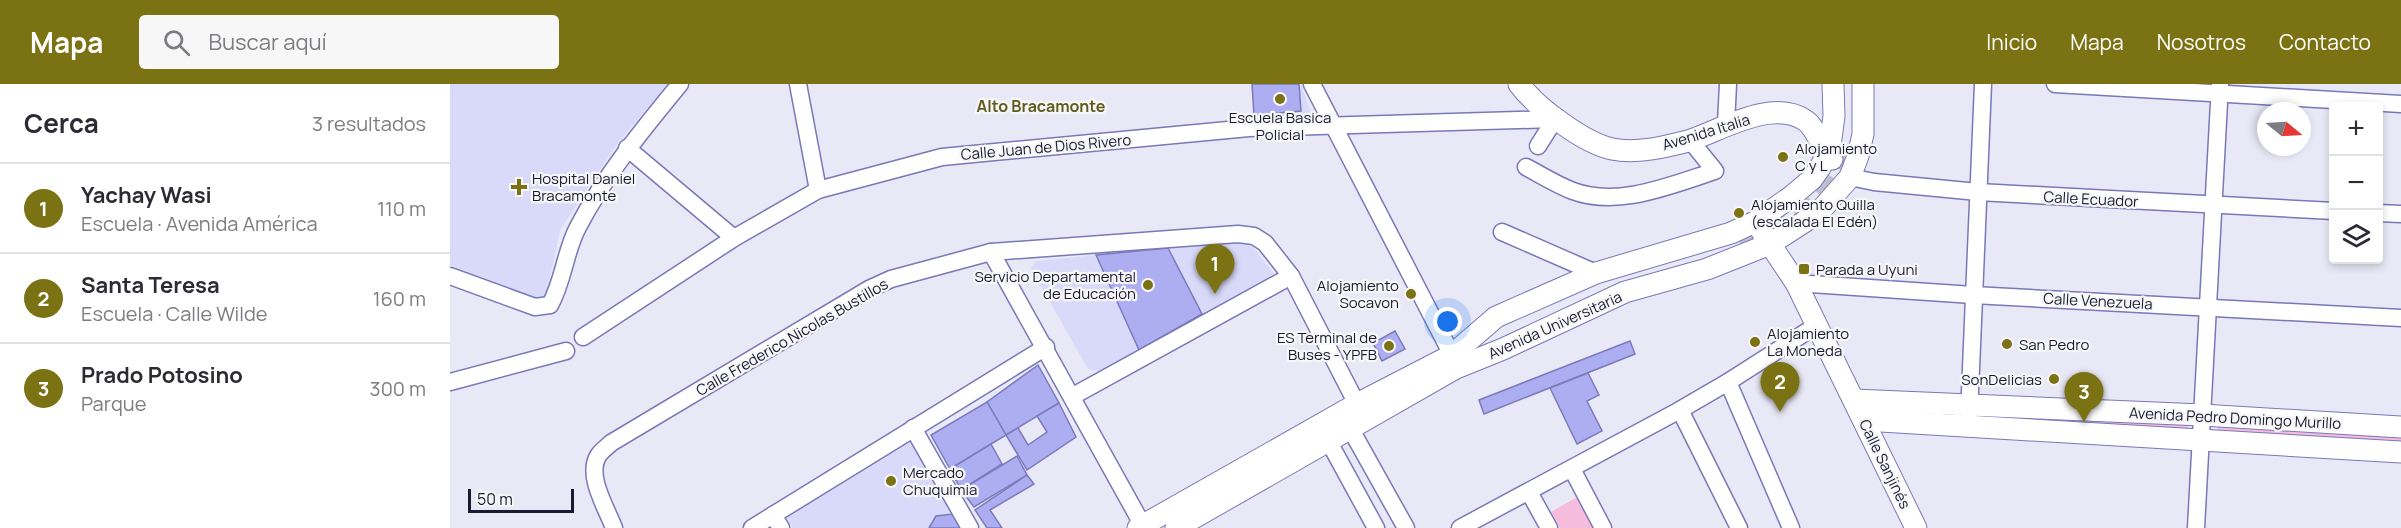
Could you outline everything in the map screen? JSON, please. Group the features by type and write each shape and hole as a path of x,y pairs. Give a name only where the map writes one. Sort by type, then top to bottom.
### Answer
{"main road":[{"name":"Avenida Italia","path":"1519,84 1527,95 1555,119 1580,136 1612,149 1647,150 1690,140 1726,124 1770,113 1791,114 1807,121"},
{"name":"Avenida Universitaria","path":"1454,361 1496,317 1596,273 1731,233 1755,222 1792,196 1812,179 1835,153 1833,84"},
{"path":"1835,153 1846,84"},
{"name":"Avenida Universitaria","path":"1143,526 1354,417 1454,361 1503,349 1625,292 1707,269 1770,244 1821,210 1850,177 1863,134 1863,84"},
{"path":"1807,121 1825,123 1834,116"},
{"path":"1807,121 1835,153 1850,177"},
{"name":"Calle Sanjinés","path":"1755,222 1796,283 1916,528"},
{"path":"1454,361 1496,337 1612,282 1740,243"},
{"name":"Avenida Pedro Domingo Murillo","path":"1854,399 2202,415 2401,427"},
{"name":"Avenida Pedro Domingo Murillo","path":"1864,420 2401,452"},
{"name":"Avenida Universitaria","path":"1176,528 1324,432"}],"street":[{"path":"450,276 535,307 550,305 558,290 577,228 627,148 680,84"},
{"path":"798,84 818,190"},
{"path":"1312,84 1454,361"},
{"path":"1726,124 1728,84"},
{"path":"1968,427 1983,84"},
{"path":"2055,84 2220,88 2401,104"},
{"path":"2196,528 2220,88"},
{"path":"1538,146 1555,119"},
{"name":"Calle Juan de Dios Rivero","path":"583,338 734,238 818,190 942,157 1249,128 1555,119"},
{"path":"1526,167 1574,191 1602,196 1626,196 1651,191 1715,171 1690,140"},
{"path":"627,148 734,238"},
{"name":"Calle Ecuador","path":"1850,177 1874,182 1978,192 2329,211"},
{"path":"2383,213 2401,214"},
{"path":"1502,232 1596,273"},
{"name":"Calle Frederico Nicolas Bustillos","path":"614,528 600,493 594,468 598,456 611,443 869,289 931,267 991,252 1238,234 1254,236 1265,243 1290,276"},
{"path":"991,252 1046,347 1143,526"},
{"path":"1073,396 1290,276 1406,528"},
{"name":"Calle Venezuela","path":"1796,283 2401,318"},
{"path":"1460,528 1563,469 1680,410 1817,325"},
{"path":"752,528 777,521 913,428 1046,347"},
{"path":"450,382 566,351"},
{"path":"1728,382 1791,528"},
{"path":"1680,410 1739,528"},
{"path":"913,428 970,528"},
{"path":"1324,432 1376,528"},
{"path":"1563,469 1603,528"},
{"path":"1533,486 1549,528"}],"shaded area":[{"name":"Hospital Daniel Bracamonte","path":"450,84 668,84 617,144 560,230 545,301 450,265"},
{"name":"Escuela Basica Policial","path":"1252,84 1301,84 1311,114 1254,118"},
{"path":"1248,241 1274,274 1202,314 1168,248"},
{"path":"1096,255 1139,350 1100,371 1088,369 1031,268 1036,261"},
{"path":"1981,411 2188,422 2188,433 1980,423"},
{"path":"2218,424 2401,433 2401,445 2217,436"},
{"name":"Mercado Chuquimia","path":"909,443 916,448 961,528 793,528 787,518"},
{"path":"1577,497 1595,528 1560,528 1551,512"}],"building":[{"name":"Escuela Basica Policial","path":"1252,84 1299,84 1301,111 1254,115"},
{"name":"Servicio Departamental de Educación","path":"1168,248 1202,314 1139,350 1096,255"},
{"name":"ES Terminal de Buses - YPFB","path":"1395,331 1405,349 1382,361 1373,343"},
{"path":"1630,341 1635,354 1484,414 1479,400"},
{"path":"1038,365 1059,403 1006,435 987,402"},
{"path":"1588,373 1599,395 1587,401 1602,431 1577,444 1550,388"},
{"path":"987,402 1006,435 950,469 931,435"},
{"path":"1059,403 1076,437 1027,470 1006,435 1018,428 1028,445 1047,432 1037,416"},
{"path":"991,444 1002,464 961,490 950,469"},
{"path":"1017,456 1027,475 974,507 961,490"},
{"path":"1027,475 1034,484 990,510 1002,528 987,528 975,510"},
{"path":"953,514 961,528 929,528 936,516"}],"tunnel":[{"path":"1740,243 1773,226 1812,198 1823,186 1843,154"}],"place":[{"name":"Escuela Basica Policial","path":"1280,99"},
{"name":"Alojamiento C y L","path":"1783,157"},
{"name":"Hospital Daniel Bracamonte","path":"519,187"},
{"name":"Alojamiento Quilla (escalada El Edén)","path":"1739,213"},
{"name":"Parada a Uyuni","path":"1804,269"},
{"name":"Servicio Departamental de Educación","path":"1148,285"},
{"name":"Yachay Wasi","path":"1215,294"},
{"name":"Alojamiento Socavon","path":"1411,294"},
{"name":"Alojamiento La Moneda","path":"1755,342"},
{"name":"San Pedro","path":"2007,344"},
{"name":"ES Terminal de Buses - YPFB","path":"1389,346"},
{"name":"SonDelicias","path":"2054,379"},
{"name":"Santa Teresa","path":"1780,412"},
{"name":"Prado Potosino","path":"2084,422"},
{"name":"Mercado Chuquimia","path":"891,481"}],"district":[{"name":"Alto Bracamonte","path":"1041,106"}]}
